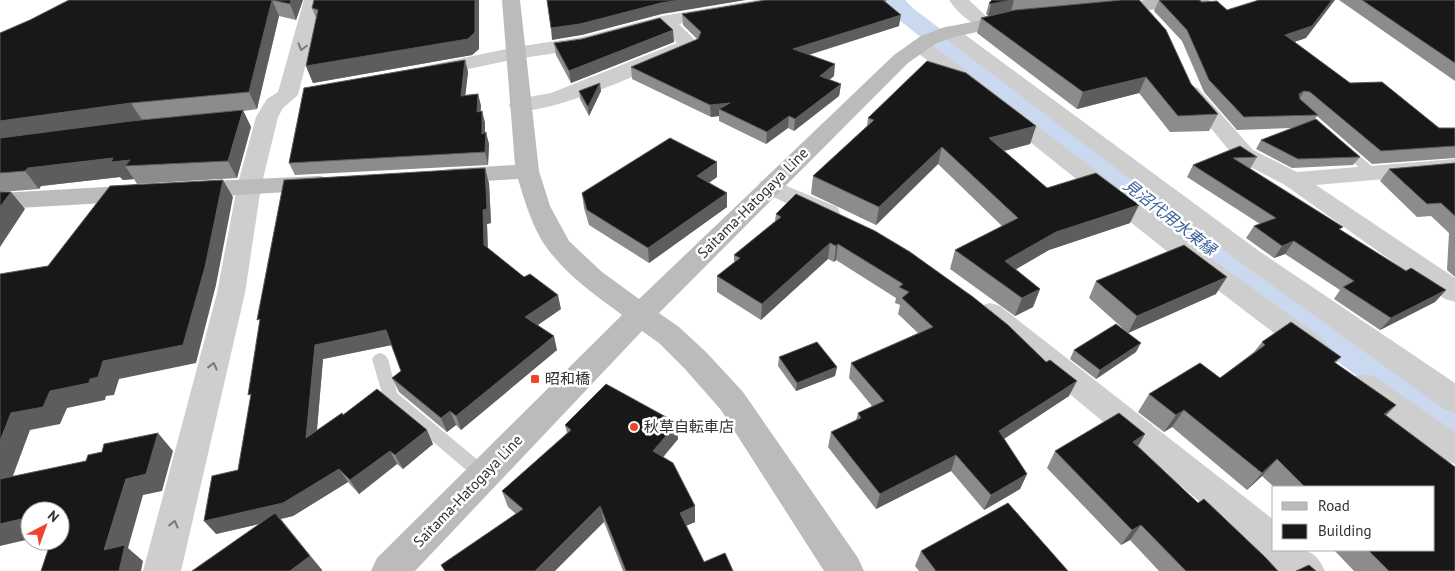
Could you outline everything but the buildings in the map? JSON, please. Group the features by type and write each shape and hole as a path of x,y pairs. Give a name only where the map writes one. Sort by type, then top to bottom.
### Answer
{"street":[{"path":"162,571 231,293 249,187 267,117 275,104 298,94 313,0"},
{"path":"511,0 527,171 538,206 559,246 592,279 642,314 669,336 696,361 732,401 845,571"},
{"path":"520,105 556,99 690,45 675,20 672,0"},
{"path":"412,74 516,53 583,42 675,20 788,0"},
{"path":"958,0 984,23"},
{"path":"1088,11 1201,0"},
{"path":"1138,7 1157,28"},
{"name":"Saitama-Hatogaya Line","path":"390,571 642,314 901,58 935,38 984,23 1030,16"},
{"path":"935,38 1182,250 1455,450"},
{"path":"935,38 1455,400"},
{"path":"1181,68 1192,95 1246,155 1293,180 1455,292"},
{"path":"243,120 267,117"},
{"path":"1293,180 1455,166"},
{"path":"428,177 527,171"},
{"path":"0,201 338,182"},
{"path":"770,186 849,223"},
{"path":"971,299 1205,485 1272,542"},
{"path":"1282,551 1306,571"}],"lane":[{"path":"1334,140 1371,172"},
{"path":"380,358 390,396 484,475"}],"waterway":[{"name":"見沼代用水東縁","path":"892,0 906,14 1205,246 1455,425"}],"place":[{"name":"昭和橋","path":"535,379"},
{"name":"秋草自転車店","path":"634,427"}]}
